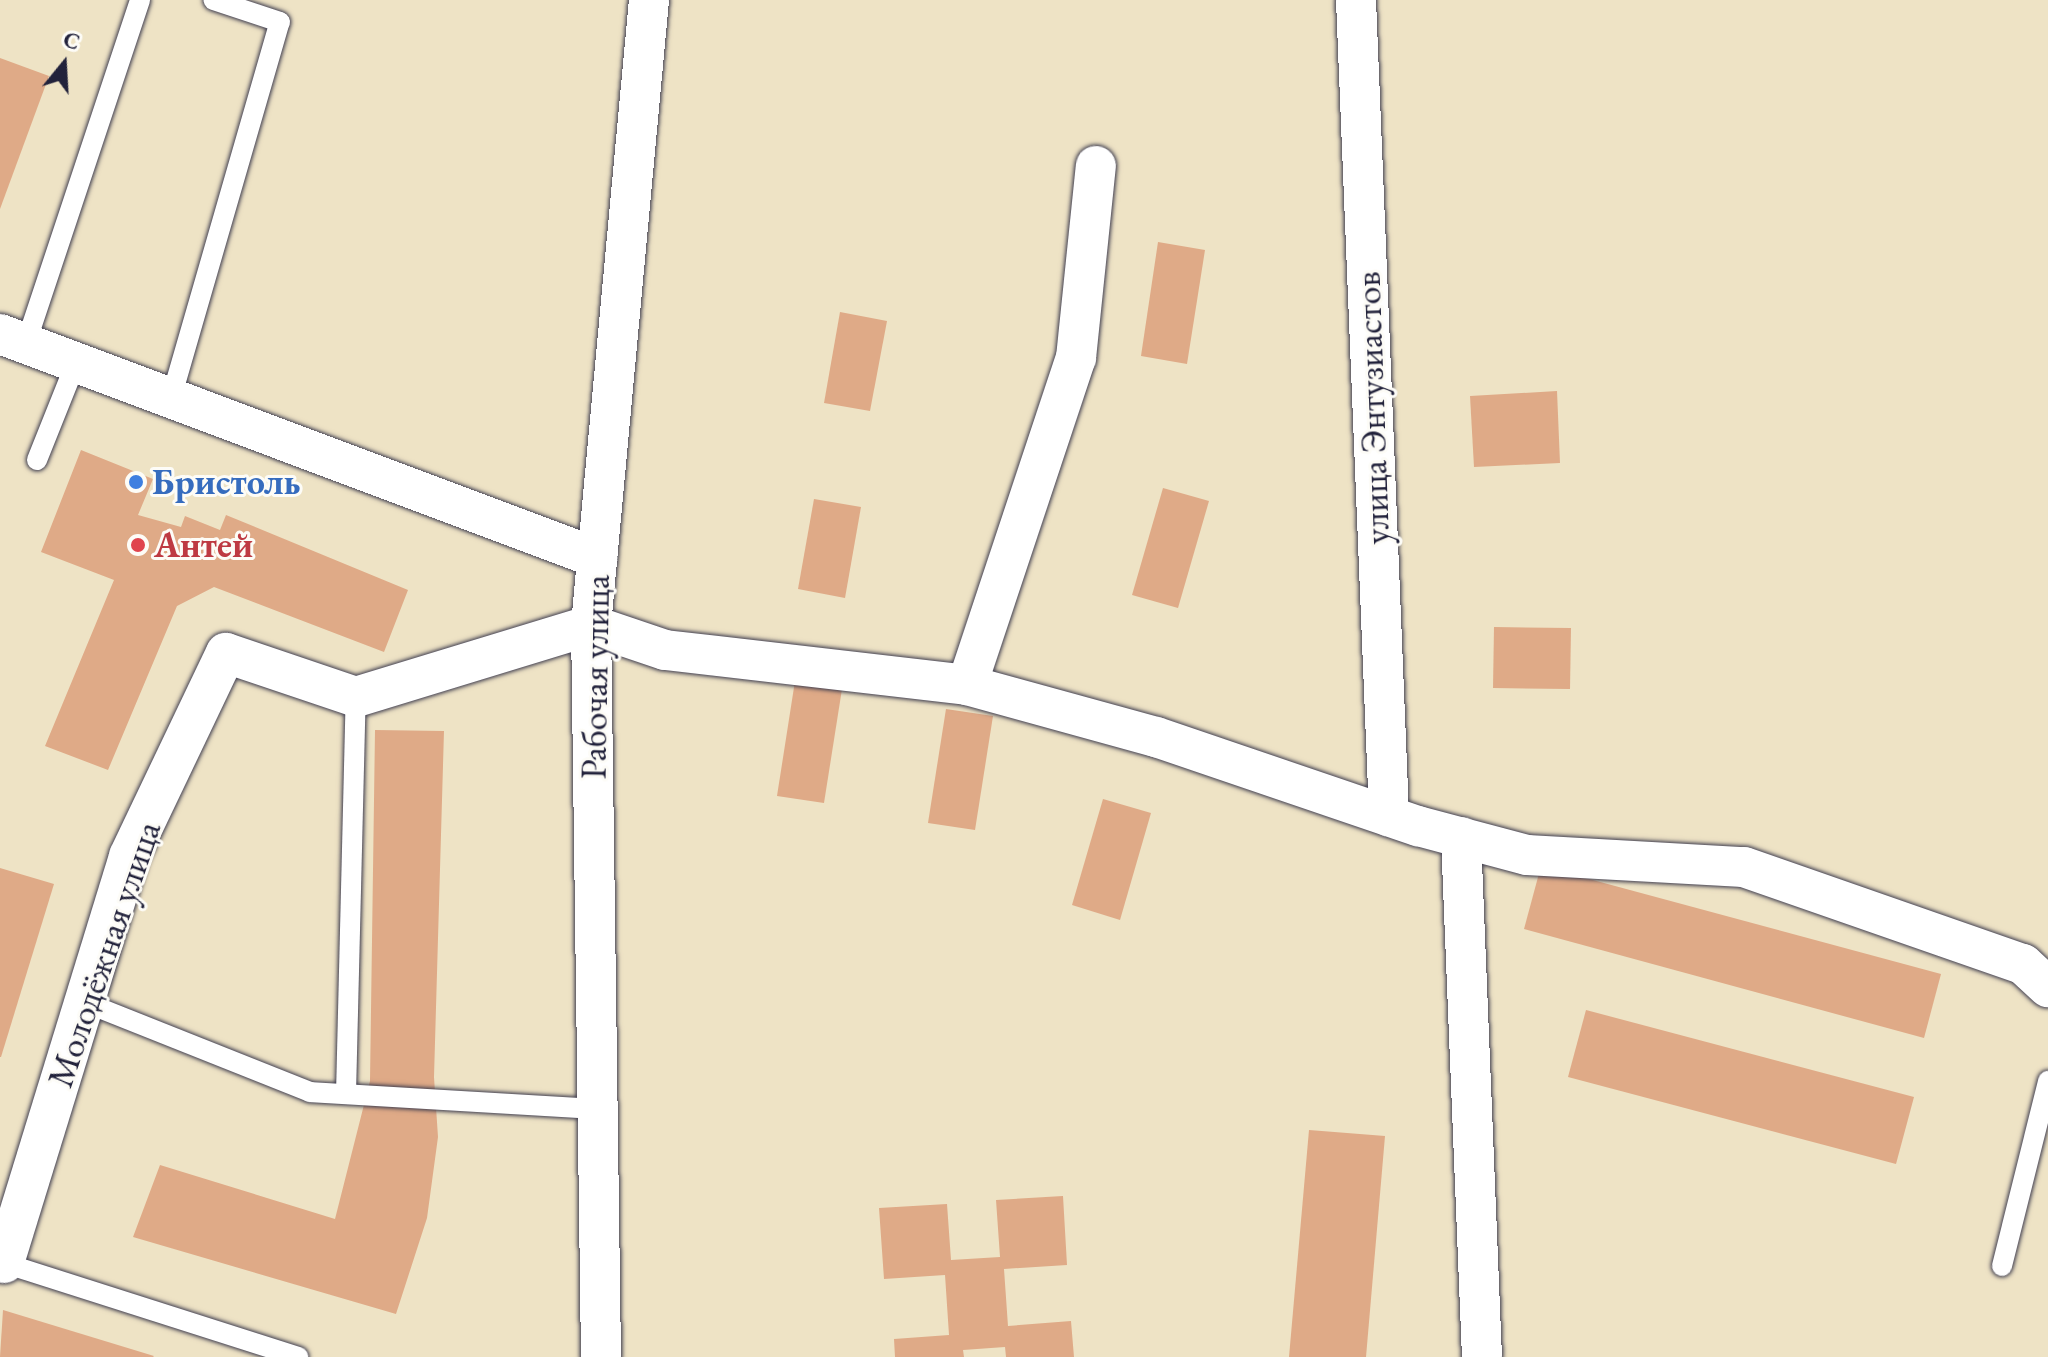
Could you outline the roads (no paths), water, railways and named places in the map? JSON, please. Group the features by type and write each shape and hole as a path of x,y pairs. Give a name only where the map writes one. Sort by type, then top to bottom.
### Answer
{"street":[{"name":"Рабочая улица","path":"601,1357 591,625 649,0"},
{"name":"улица Энтузиастов","path":"1356,0 1389,816"},
{"path":"967,685 1076,358 1096,166"},
{"path":"13,339 172,395 597,558"},
{"path":"356,697 591,625 665,650 967,685 1156,737 1389,816 1527,855 1744,867 2023,964 2048,987"},
{"name":"Молодёжная улица","path":"4,1263 129,856 226,653 356,697"},
{"path":"1461,837 1482,1357"}],"lane":[{"path":"13,339 140,0"},
{"path":"172,395 280,22 214,0"},
{"path":"37,460 77,360"},
{"path":"346,1094 356,697"},
{"path":"84,1002 310,1092 598,1109"},
{"path":"2002,1266 2048,1081"},
{"path":"4,1263 298,1357"}],"place":[{"name":"Бристоль","path":"136,482"},
{"name":"Антей","path":"138,545"}]}
